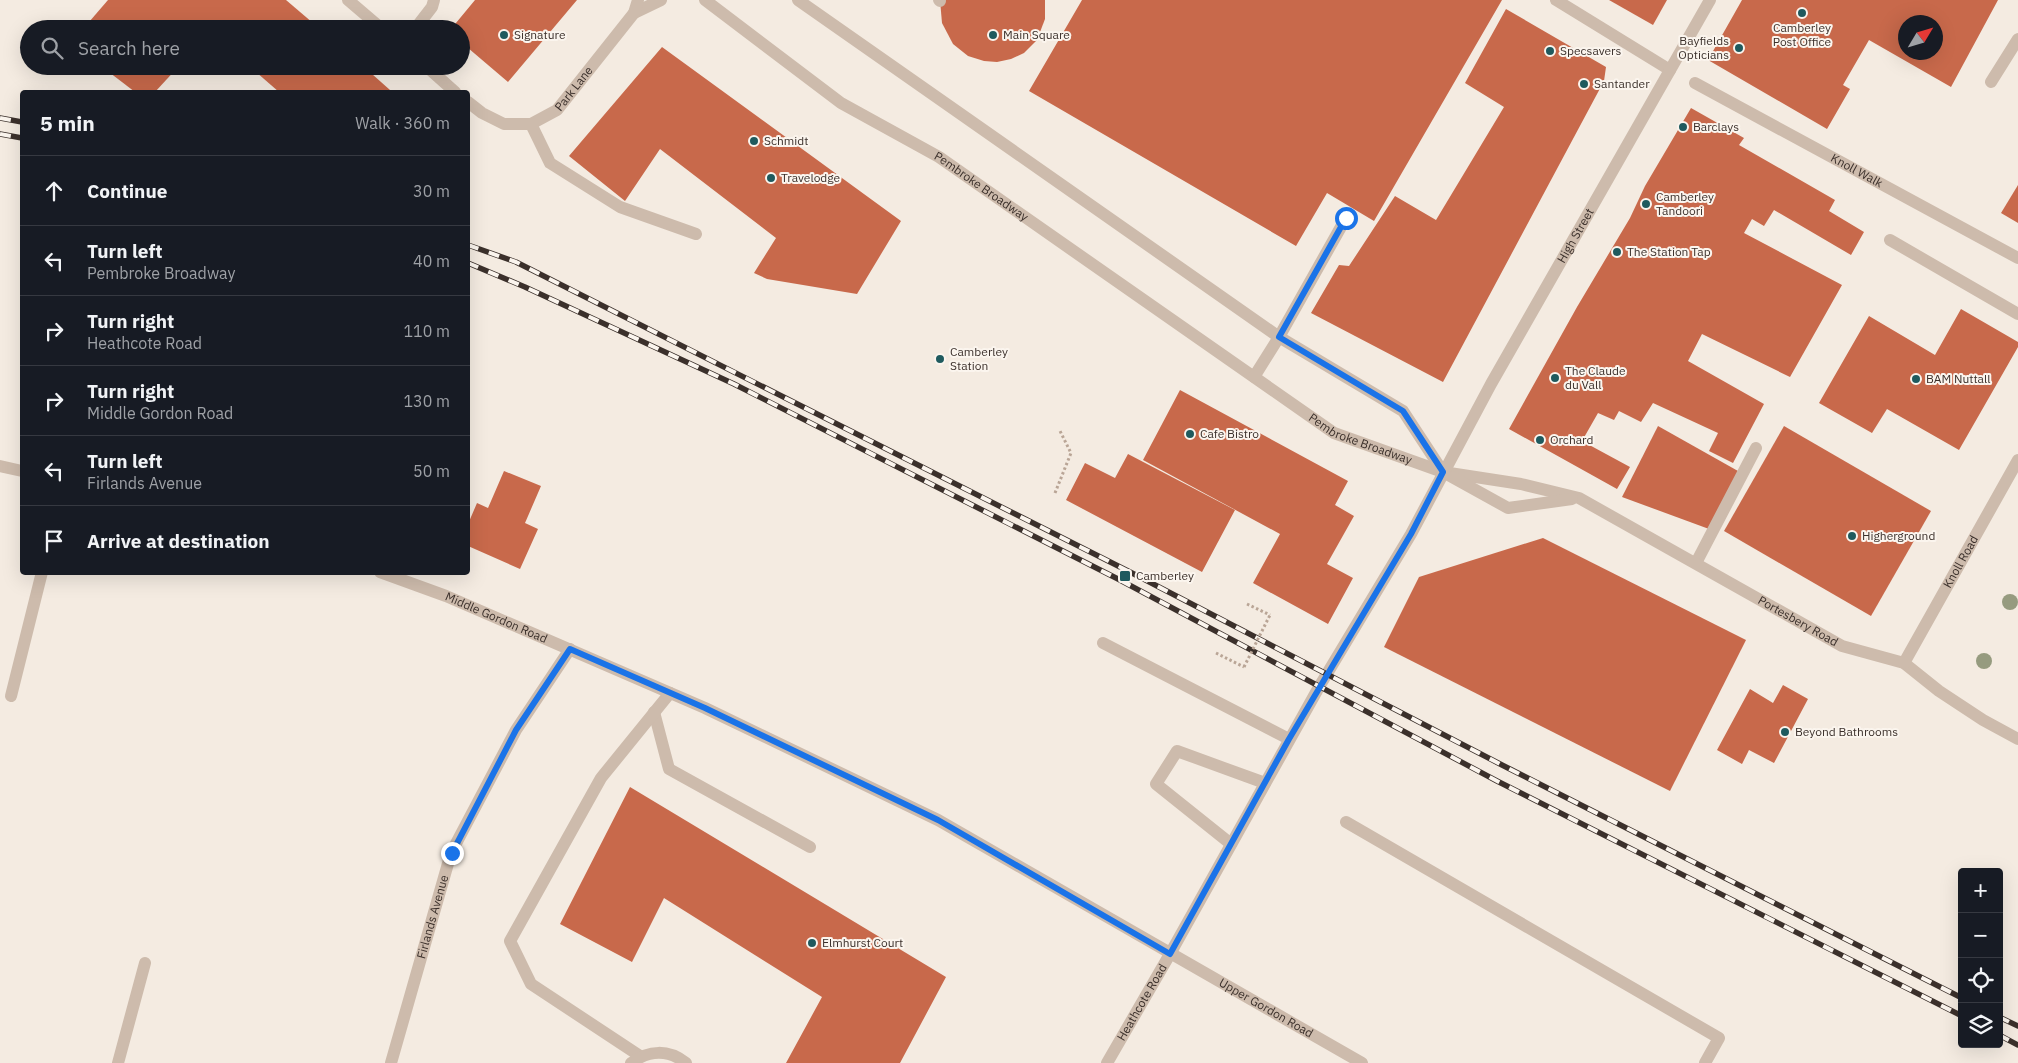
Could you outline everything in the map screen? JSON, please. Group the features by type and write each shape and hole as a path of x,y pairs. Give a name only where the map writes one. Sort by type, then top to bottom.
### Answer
{"street":[{"path":"348,0 371,20"},
{"path":"422,20 432,7 434,0"},
{"name":"Park Lane","path":"470,104 482,113 504,124 531,124 557,110 634,13 638,0"},
{"name":"Park Lane","path":"634,13 661,0"},
{"name":"Pembroke Broadway","path":"705,0 841,103 939,158 1334,433 1443,472"},
{"name":"Pembroke Broadway","path":"798,0 1279,337 1403,411 1443,472"},
{"path":"1556,0 1670,70"},
{"name":"High Street","path":"1443,472 1710,0"},
{"path":"1991,82 2018,39"},
{"path":"436,75 453,90"},
{"name":"Knoll Walk","path":"1694,83 2018,258"},
{"path":"531,124 550,163 620,207 696,234"},
{"path":"1254,377 1279,337 1346,218"},
{"path":"1890,240 2018,314"},
{"path":"1696,563 1756,448"},
{"name":"Knoll Road","path":"1904,663 2018,460"},
{"path":"0,466 20,471"},
{"path":"1443,472 1508,508 1579,498"},
{"name":"Portesbery Road","path":"1443,472 1521,484 1579,498 1842,646 1904,663 1938,691 1983,720 2018,739"},
{"name":"Heathcote Road","path":"1107,1063 1170,954 1289,739 1411,534 1443,472"},
{"path":"12,696 41,575"},
{"name":"Middle Gordon Road","path":"388,575 446,596 670,693 938,820 1170,954"},
{"path":"1103,643 1289,739"},
{"name":"Firlands Avenue","path":"391,1063 452,853 516,730 570,649"},
{"path":"670,693 601,778 510,941 531,984 636,1060 652,1052 665,1052 678,1056 686,1063"},
{"path":"654,712 668,769 810,847"},
{"path":"1231,844 1156,784 1177,751 1264,783"},
{"path":"1346,822 1719,1038 1705,1063"},
{"name":"Upper Gordon Road","path":"1170,954 1362,1063"},
{"path":"118,1063 145,964"}],"path":[{"path":"1054,493 1071,453 1059,429"},
{"path":"1216,654 1244,667 1270,615 1247,604"}],"building":[{"path":"108,0 286,0 309,20 91,20"},
{"name":"Signature","path":"475,0 577,0 508,82 470,50 470,20 458,20"},
{"name":"Main Square","path":"940,0 1045,0 1045,19 1037,40 1024,53 1011,59 997,62 984,61 968,56 953,44 942,23"},
{"path":"1082,0 1502,0 1374,221 1327,193 1296,246 1029,91"},
{"path":"1609,0 1667,0 1653,25"},
{"path":"1742,0 1998,0 1951,87 1904,60 1943,60 1943,15 1898,15 1898,57 1869,40 1843,85 1850,89 1827,129 1708,60"},
{"path":"1506,9 1606,67 1604,81 1443,382 1311,313 1339,265 1349,266 1395,196 1436,220 1504,107 1465,83"},
{"name":"Travelodge","path":"662,47 901,221 857,294 767,279 754,273 776,238 660,149 625,201 569,156"},
{"path":"113,75 171,75 157,90 132,90"},
{"path":"259,75 373,75 390,90 277,90"},
{"path":"1691,108 1744,138 1739,145 1835,200 1829,211 1864,232 1851,255 1774,210 1764,226 1752,219 1744,233 1842,285 1790,377 1702,334 1688,361 1764,404 1733,463 1709,451 1718,433 1653,403 1641,422 1619,411 1614,420 1598,413 1582,441 1630,467 1617,489 1509,429 1577,307 1630,218 1645,186"},
{"path":"2018,185 2018,223 2001,213"},
{"name":"BAM Nuttall","path":"1961,309 2018,342 2018,347 1959,450 1887,409 1872,433 1819,403 1869,316 1935,355"},
{"path":"1180,390 1348,481 1335,505 1354,516 1327,564 1353,578 1328,624 1253,583 1280,534 1143,460"},
{"path":"1658,426 1738,471 1709,529 1622,497"},
{"path":"1784,426 1931,511 1871,616 1724,531"},
{"path":"1128,454 1235,510 1202,572 1066,500 1085,463 1115,478"},
{"path":"504,471 541,486 525,523 538,529 520,569 470,547 470,519 477,503 488,508"},
{"path":"1543,538 1746,640 1670,791 1384,647 1419,577"},
{"path":"1783,685 1808,699 1774,763 1749,750 1742,764 1717,750 1750,689 1773,703"},
{"name":"Elmhurst Court","path":"630,787 946,977 900,1063 786,1063 822,997 664,898 632,962 560,924"}],"railway":[{"path":"0,118 20,122"},
{"path":"0,134 20,138"},
{"path":"470,246 516,262 1132,573 1502,765 1958,996"},
{"path":"470,264 525,287 734,384 1118,579 1497,781 1958,1014"},
{"path":"2003,1019 2018,1026"},
{"path":"2003,1037 2018,1045"}],"place":[{"name":"Camberley Post Office","path":"1802,13"},
{"name":"Signature","path":"504,35"},
{"name":"Main Square","path":"993,35"},
{"name":"Bayfields Opticians","path":"1739,48"},
{"name":"Specsavers","path":"1550,51"},
{"name":"Santander","path":"1584,84"},
{"name":"Barclays","path":"1683,127"},
{"name":"Schmidt","path":"754,141"},
{"name":"Travelodge","path":"771,178"},
{"name":"Camberley Tandoori","path":"1646,204"},
{"name":"The Station Tap","path":"1617,252"},
{"name":"Camberley Station","path":"940,359"},
{"name":"The Claude du Vall","path":"1555,378"},
{"name":"BAM Nuttall","path":"1916,379"},
{"name":"Cafe Bistro","path":"1190,434"},
{"name":"Orchard","path":"1540,440"},
{"name":"Higherground","path":"1852,536"},
{"name":"Camberley","path":"1125,576"},
{"name":"Beyond Bathrooms","path":"1785,732"},
{"name":"Elmhurst Court","path":"812,943"}],"route":[{"path":"452,853 516,730 570,649 705,708 938,820 1170,954 1289,739 1411,534 1443,472 1403,411 1279,337 1346,218"}]}
